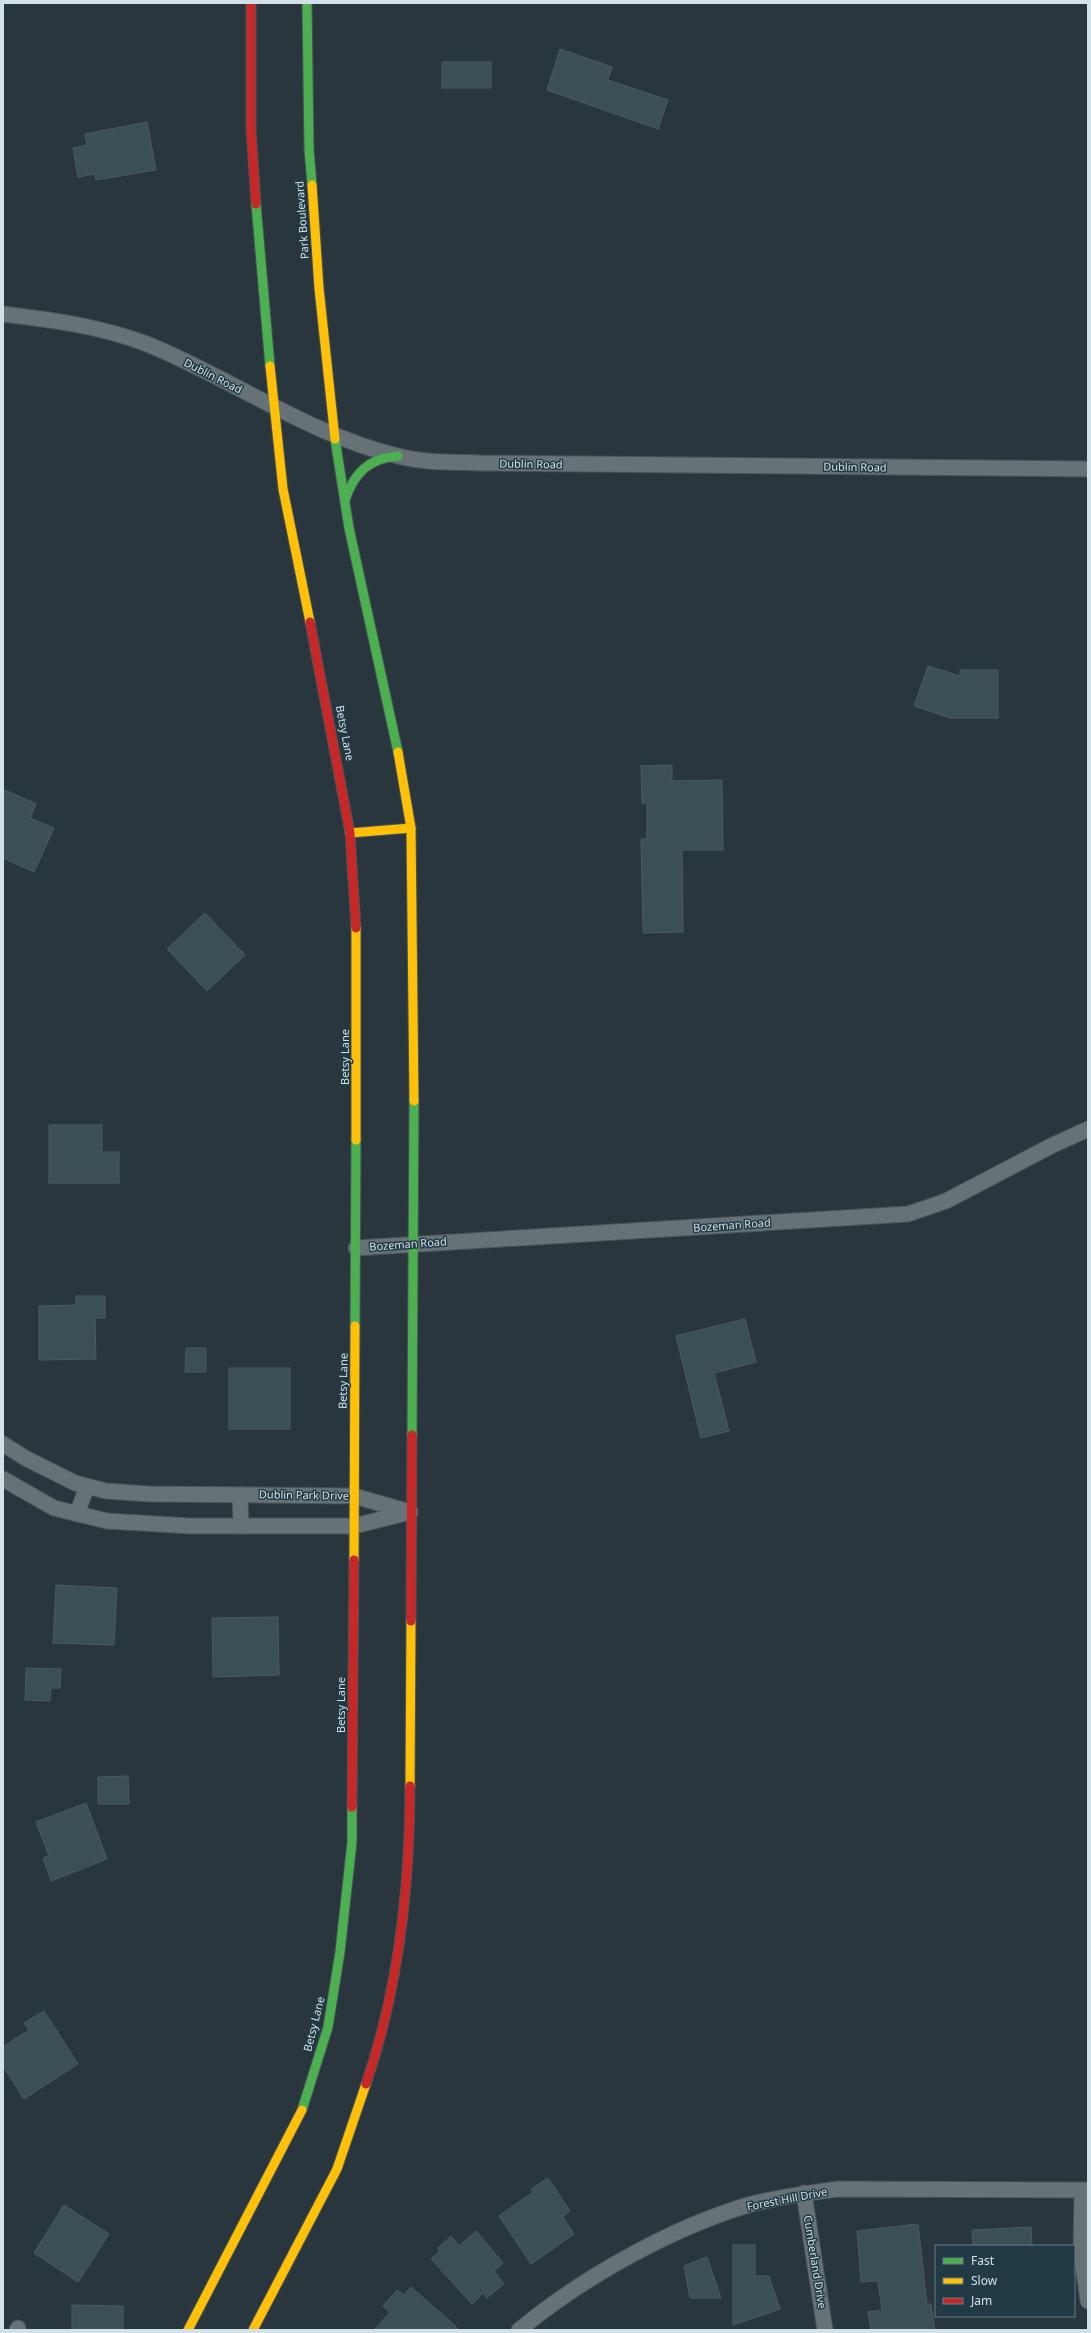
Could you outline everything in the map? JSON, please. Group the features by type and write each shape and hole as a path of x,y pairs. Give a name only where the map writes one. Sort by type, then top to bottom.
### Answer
{"main road":[{"path":"251,3 251,129 261,280 274,407"},
{"name":"Park Boulevard","path":"307,3 308,149 319,288 334,434"},
{"name":"Betsy Lane","path":"188,2330 301,2112 328,2027 340,1952 352,1842 358,1002 356,916 350,833 334,735 283,488 274,407"},
{"path":"253,2330 337,2169 380,2043 403,1926 410,1808 410,1512 415,1017 413,875 410,828 404,778 349,528 334,434"},
{"path":"345,500 349,486 362,468 379,458 398,456"},
{"path":"350,833 410,828"}],"street":[{"name":"Dublin Road","path":"3,314 82,325 127,337 170,354 274,407 334,434 398,456 437,462 1088,469"},
{"name":"Bozeman Road","path":"356,1248 908,1214 946,1201 1051,1146 1088,1130"},
{"name":"Dublin Park Drive","path":"3,1444 69,1480 106,1491 150,1494 354,1496 410,1512"},
{"path":"3,1479 54,1508 107,1521 190,1526 354,1526 410,1512"},
{"path":"77,1514 87,1486"},
{"path":"240,1495 241,1526"},
{"name":"Forest Hill Drive","path":"519,2330 549,2305 589,2280 657,2242 729,2211 804,2193 838,2189 1085,2190"},
{"path":"1085,2190 1081,2250 1088,2301"},
{"name":"Cumberland Drive","path":"804,2193 825,2330"}],"building":[{"path":"560,49 612,67 608,80 668,100 658,129 547,90"},
{"path":"442,62 491,62 491,88 442,88"},
{"path":"147,122 156,170 96,180 95,174 78,177 73,148 87,145 85,134"},
{"path":"928,666 960,676 960,670 998,670 998,718 950,718 914,706"},
{"path":"672,765 672,781 722,780 723,850 682,850 683,932 643,933 641,839 647,839 647,803 642,803 641,766"},
{"path":"3,789 36,804 30,818 54,828 34,872 3,858"},
{"path":"205,913 245,955 207,991 167,949"},
{"path":"49,1125 102,1125 102,1152 119,1152 119,1183 49,1183"},
{"path":"76,1296 105,1296 105,1318 95,1318 96,1359 39,1360 39,1306 76,1305"},
{"path":"745,1319 756,1362 714,1373 729,1431 701,1438 676,1336"},
{"path":"186,1348 206,1348 206,1372 185,1372"},
{"path":"229,1368 290,1368 290,1429 229,1429"},
{"path":"56,1585 117,1588 114,1645 53,1643"},
{"path":"278,1617 279,1675 213,1677 212,1618"},
{"path":"26,1668 61,1669 60,1688 51,1688 50,1701 25,1700"},
{"path":"128,1776 129,1804 98,1804 98,1777"},
{"path":"86,1803 107,1859 51,1881 43,1858 49,1856 36,1822"},
{"path":"44,2011 78,2064 24,2099 3,2066 3,2047 29,2030 24,2023"},
{"path":"548,2178 570,2211 563,2217 574,2234 531,2264 499,2216 533,2192 531,2189"},
{"path":"64,2205 109,2234 78,2282 34,2253"},
{"path":"918,2224 927,2304 931,2304 935,2330 871,2330 868,2312 882,2310 878,2281 861,2282 857,2231"},
{"path":"1031,2227 1032,2245 973,2245 972,2230"},
{"path":"476,2231 503,2263 494,2271 504,2284 487,2298 483,2293 472,2304 431,2259 440,2251 438,2248 451,2236 459,2246"},
{"path":"733,2245 755,2245 755,2276 769,2276 780,2309 733,2325"},
{"path":"707,2257 721,2298 690,2298 684,2266"},
{"path":"411,2287 459,2330 374,2330 390,2312 383,2306 397,2290 404,2295"},
{"path":"72,2305 123,2306 123,2330 72,2330"}],"traffic: fast":[{"path":"307,3 309,149 312,185"},
{"path":"256,204 270,366"},
{"path":"335,439 349,528 398,752"},
{"path":"345,500 353,482 364,469 379,460 398,456"},
{"path":"412,1435 414,1101"},
{"path":"355,1326 356,1140"},
{"path":"302,2110 328,2027 340,1952 352,1842 352,1807"}],"traffic: slow":[{"path":"312,185 319,288 335,439"},
{"path":"270,366 283,489 310,622"},
{"path":"398,752 411,828 414,1101"},
{"path":"350,833 411,828"},
{"path":"356,928 356,1140"},
{"path":"354,1560 355,1326"},
{"path":"410,1786 411,1621"},
{"path":"253,2330 337,2169 366,2084"},
{"path":"188,2330 302,2110"}],"traffic: jam":[{"path":"251,3 251,129 256,204"},
{"path":"310,622 350,833 356,928"},
{"path":"411,1621 412,1435"},
{"path":"352,1807 354,1560"},
{"path":"366,2084 387,2011 400,1937 408,1862 410,1786"}]}
